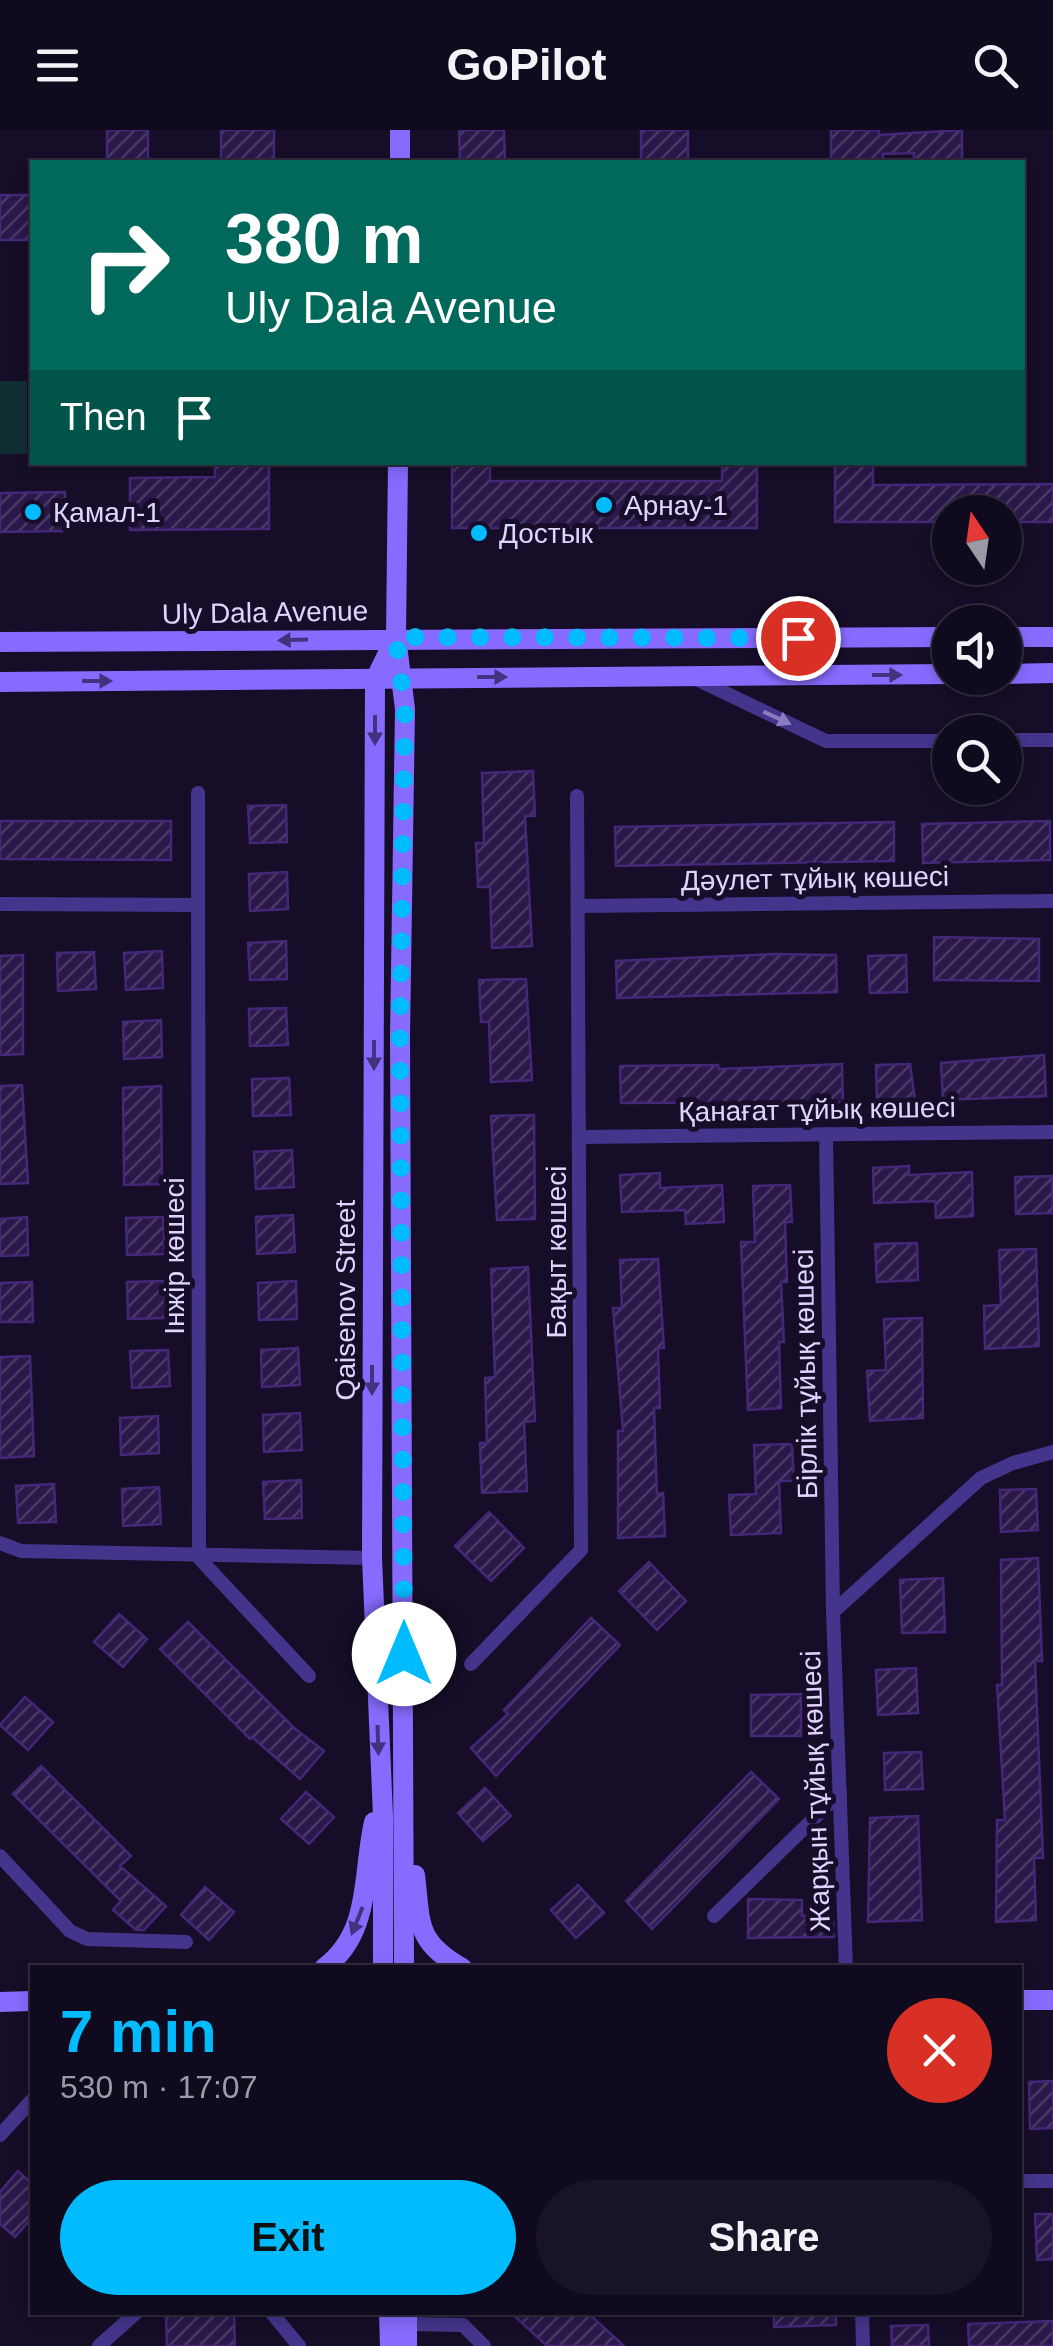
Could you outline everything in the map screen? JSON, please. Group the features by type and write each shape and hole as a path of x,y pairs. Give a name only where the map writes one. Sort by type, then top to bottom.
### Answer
{"street":[{"path":"400,130 400,160"},
{"name":"Qaisenov Street","path":"398,465 396,637 402,678 404,1965"},
{"name":"Qaisenov Street","path":"383,1965 372,1558 375,680 396,637"},
{"name":"Uly Dala Avenue","path":"0,642 932,637"},
{"path":"1022,637 1053,637"},
{"path":"0,682 932,674"},
{"path":"1022,674 1053,674"},
{"path":"689,676 826,741 932,740"},
{"path":"1022,740 1053,740"},
{"name":"Інжір көшесі","path":"198,793 199,1558"},
{"name":"Бақыт көшесі","path":"471,1664 581,1550 577,796"},
{"name":"Дәулет тұйық көшесі","path":"578,906 1053,901"},
{"path":"0,904 198,904"},
{"name":"Қанағат тұйық көшесі","path":"580,1136 1053,1132"},
{"name":"Бірлік тұйық көшесі","path":"826,1134 834,1612"},
{"path":"834,1612 980,1478 1013,1462 1053,1452"},
{"path":"0,1543 21,1551 199,1558 372,1558"},
{"path":"199,1558 308,1676"},
{"name":"Жарқын тұйық көшесі","path":"834,1612 846,1965"},
{"path":"714,1916 840,1793"},
{"path":"328,1965 338,1958 363,1912 380,1796"},
{"path":"404,1806 421,1928 434,1952 457,1965"},
{"path":"0,1856 54,1916 87,1939 186,1942"},
{"path":"1022,2000 1053,2000"},
{"path":"0,2002 30,2002"},
{"path":"0,2136 30,2102"},
{"path":"1022,2181 1053,2181"},
{"path":"99,2346 133,2315"},
{"path":"274,2315 299,2346"},
{"path":"862,2315 864,2346"},
{"path":"401,2316 463,2319 484,2346"},
{"path":"390,2346 401,2316"},
{"path":"401,2316 406,2346"}],"green space":[{"path":"0,381 27,381 27,454 0,454"}],"building":[{"path":"107,130 148,130 148,160 107,160"},
{"path":"221,130 274,130 274,160 221,160"},
{"path":"459,130 504,130 505,160 460,160"},
{"path":"641,130 688,130 688,160 641,160"},
{"path":"831,130 879,130 879,135 962,130 962,160 914,160 914,153 883,154 883,160 831,160"},
{"path":"0,195 30,195 30,240 0,240"},
{"path":"215,465 269,465 269,529 130,530 130,478 215,477"},
{"name":"Арнау-1","path":"452,465 490,465 490,481 722,481 722,465 757,465 757,528 452,528"},
{"path":"835,465 873,465 873,485 1053,484 1053,522 1022,522 1022,495 932,495 932,522 835,522"},
{"name":"Қамал-1","path":"65,492 66,531 0,532 0,493"},
{"path":"533,771 535,816 525,816 532,946 492,948 490,887 478,887 476,843 484,843 482,773"},
{"path":"286,805 287,842 250,843 248,806"},
{"path":"0,821 171,821 171,860 0,859"},
{"path":"1050,821 1050,860 923,863 922,824"},
{"path":"894,822 894,861 616,866 615,827"},
{"path":"287,872 288,909 250,911 249,874"},
{"path":"934,937 1039,939 1039,981 934,980"},
{"path":"286,941 287,979 250,980 248,943"},
{"path":"162,951 163,988 126,990 124,953"},
{"path":"94,952 96,989 58,991 57,953"},
{"path":"23,955 23,1054 0,1055 0,956"},
{"path":"836,955 837,992 617,998 616,961"},
{"path":"906,955 907,992 870,993 868,956"},
{"path":"526,979 532,1080 491,1082 489,1022 481,1022 479,980"},
{"path":"286,1008 288,1045 250,1046 249,1009"},
{"path":"161,1020 162,1057 124,1059 123,1022"},
{"path":"1044,1055 1046,1096 943,1100 941,1063"},
{"path":"842,1064 843,1102 621,1103 620,1066 718,1065 719,1069"},
{"path":"910,1064 915,1100 877,1102 876,1065"},
{"path":"289,1078 291,1115 253,1116 252,1079"},
{"path":"22,1085 28,1183 0,1184 0,1086"},
{"path":"161,1086 162,1184 124,1185 123,1088"},
{"path":"534,1115 535,1219 497,1220 491,1116"},
{"path":"292,1150 294,1187 256,1189 254,1152"},
{"path":"909,1166 909,1175 972,1172 973,1216 936,1218 935,1201 874,1203 873,1168"},
{"path":"660,1173 660,1188 722,1185 724,1222 686,1224 685,1210 622,1212 620,1175"},
{"path":"1052,1176 1053,1213 1016,1214 1015,1177"},
{"path":"790,1185 792,1222 785,1222 787,1282 781,1282 781,1408 748,1410 741,1242 755,1242 753,1186"},
{"path":"293,1215 295,1252 257,1254 256,1217"},
{"path":"27,1217 28,1255 0,1256 0,1219"},
{"path":"163,1217 165,1254 127,1255 126,1218"},
{"path":"917,1243 918,1280 877,1282 875,1244"},
{"path":"1036,1249 1039,1346 985,1349 984,1306 1001,1305 999,1250"},
{"path":"658,1259 664,1348 658,1348 660,1408 654,1408 657,1494 663,1493 665,1536 618,1538 618,1431 623,1431 613,1308 622,1308 620,1260"},
{"path":"528,1267 535,1421 524,1422 527,1491 482,1493 480,1443 487,1443 485,1378 495,1377 491,1269"},
{"path":"164,1281 166,1318 128,1319 127,1282"},
{"path":"296,1281 297,1319 259,1320 258,1283"},
{"path":"32,1282 33,1322 0,1322 0,1283"},
{"path":"922,1318 923,1418 870,1421 867,1371 886,1370 884,1319"},
{"path":"298,1348 300,1385 262,1387 261,1350"},
{"path":"168,1350 170,1386 132,1388 130,1351"},
{"path":"30,1356 34,1456 0,1458 0,1357"},
{"path":"300,1413 302,1450 264,1452 263,1415"},
{"path":"158,1416 159,1453 121,1455 120,1418"},
{"path":"792,1444 794,1481 779,1481 781,1533 731,1535 729,1495 756,1494 754,1445"},
{"path":"301,1480 302,1518 265,1519 263,1482"},
{"path":"54,1484 56,1522 18,1523 16,1486"},
{"path":"159,1487 161,1524 123,1526 122,1489"},
{"path":"1036,1489 1038,1530 1001,1532 1000,1490"},
{"path":"489,1512 524,1548 491,1581 455,1546"},
{"path":"1038,1558 1042,1661 1035,1661 1043,1858 1034,1858 1036,1920 996,1922 997,1820 1005,1820 997,1685 1002,1685 1001,1560"},
{"path":"649,1562 686,1601 657,1630 619,1591"},
{"path":"943,1578 945,1632 902,1633 900,1580"},
{"path":"119,1614 147,1639 123,1667 94,1642"},
{"path":"591,1618 620,1645 496,1776 471,1748 508,1714 504,1710"},
{"path":"188,1622 294,1728 324,1751 300,1779 250,1739 160,1649"},
{"path":"916,1668 918,1713 878,1715 876,1670"},
{"path":"801,1694 801,1736 751,1736 751,1695"},
{"path":"25,1697 53,1722 28,1750 0,1725"},
{"path":"921,1752 923,1789 885,1790 884,1753"},
{"path":"41,1766 131,1856 120,1866 166,1906 144,1930 136,1930 113,1910 121,1901 13,1794"},
{"path":"751,1772 779,1799 652,1929 626,1901"},
{"path":"485,1788 511,1816 483,1841 458,1813"},
{"path":"306,1792 334,1817 309,1844 281,1819"},
{"path":"918,1816 922,1920 868,1922 870,1818"},
{"path":"578,1885 604,1913 576,1938 551,1910"},
{"path":"205,1887 234,1912 209,1940 181,1915"},
{"path":"748,1899 802,1900 802,1916 833,1916 834,1937 748,1938"},
{"path":"1053,2081 1053,2128 1030,2129 1029,2082"},
{"path":"18,2171 30,2182 30,2220 15,2237 0,2224 0,2192"},
{"path":"1035,2214 1053,2214 1053,2259 1037,2260"},
{"path":"234,2315 235,2346 167,2346 166,2316"},
{"path":"513,2315 590,2315 624,2346 547,2346"},
{"path":"774,2315 836,2315 836,2325 774,2327"},
{"path":"1053,2321 1053,2346 969,2346 968,2324"},
{"path":"928,2325 929,2346 892,2346 891,2326"}],"place":[{"name":"Арнау-1","path":"604,505"},
{"name":"Қамал-1","path":"33,512"},
{"name":"Достык","path":"479,533"}],"route":[{"path":"404,1654 400,1036 405,709 396,637 798,638"}]}
